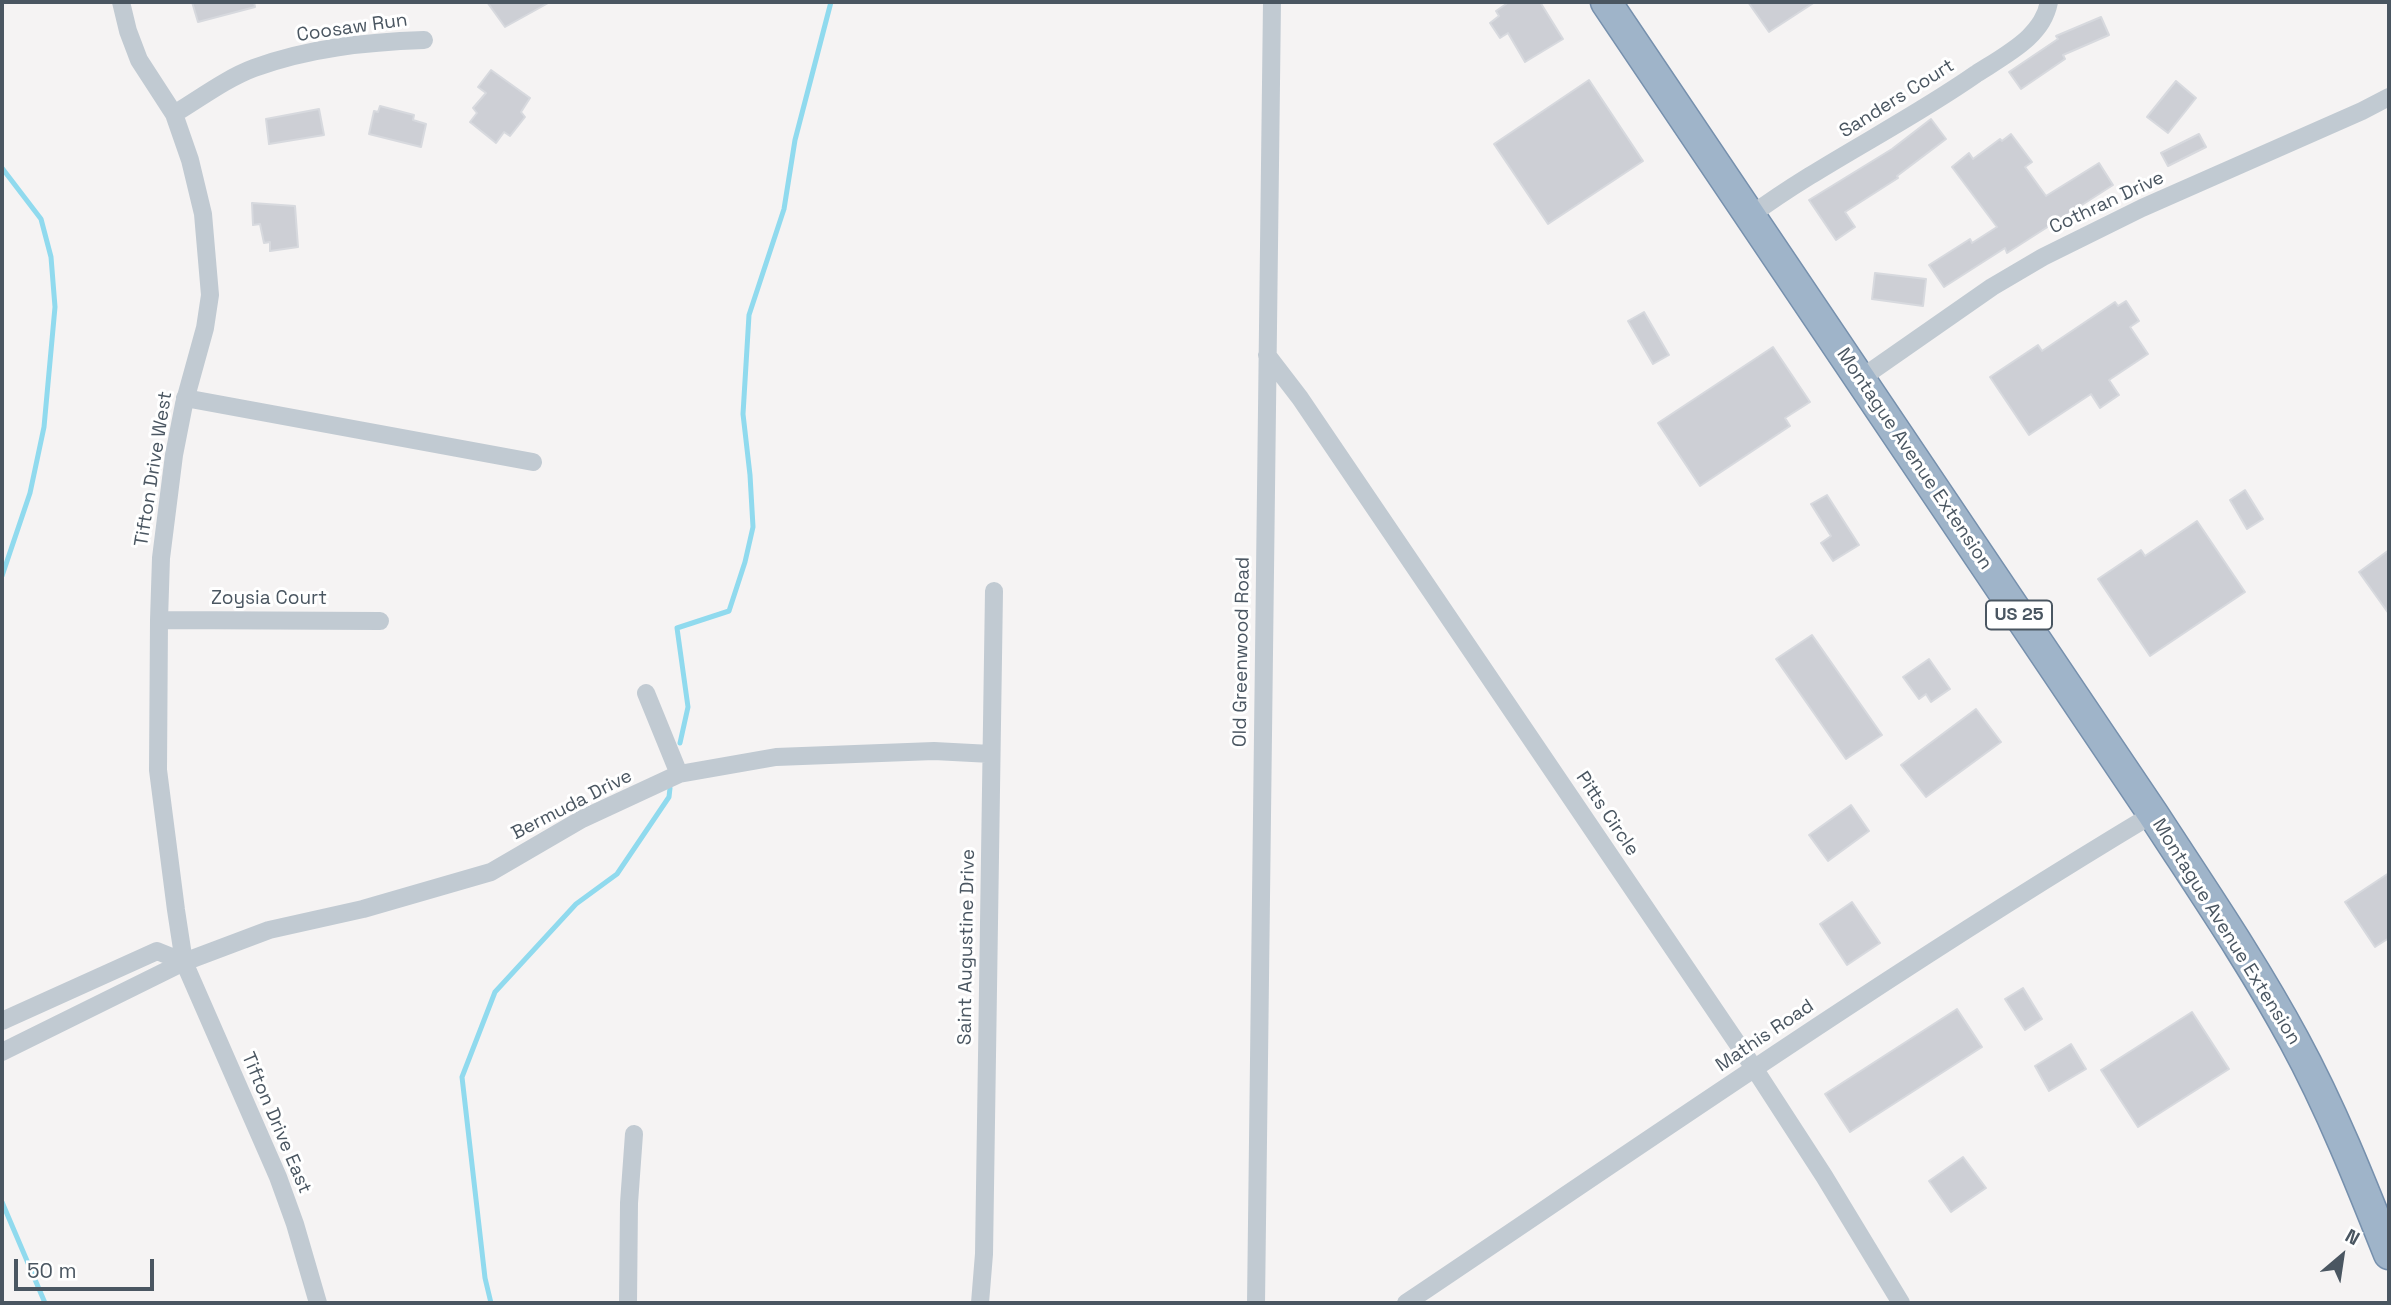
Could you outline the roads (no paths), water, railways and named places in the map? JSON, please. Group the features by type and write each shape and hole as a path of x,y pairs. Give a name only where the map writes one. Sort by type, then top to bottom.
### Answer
{"highway":[{"name":"Montague Avenue Extension","path":"1606,2 2237,943 2294,1040 2341,1136 2388,1246"}],"street":[{"name":"Tifton Drive West","path":"121,2 139,60 174,114 190,160 203,215 210,295 205,328 185,398 166,510 159,620 159,770 184,962"},
{"name":"Old Greenwood Road","path":"1256,1303 1272,2"},
{"name":"Sanders Court","path":"1750,216 1788,188 1905,121 2027,39 2042,23 2049,2"},
{"name":"Coosaw Run","path":"174,114 251,69 315,50 424,40"},
{"name":"Cothran Drive","path":"1860,379 1992,287 2073,240 2389,97"},
{"name":"Pitts Circle","path":"1268,355 1308,409 1754,1068 1901,1303"},
{"path":"185,398 533,462"},
{"name":"Saint Augustine Drive","path":"980,1303 984,1254 994,591"},
{"name":"Zoysia Court","path":"159,620 380,621"},
{"path":"646,692 679,774"},
{"name":"Bermuda Drive","path":"2,1052 184,962 269,930 363,909 491,872 583,819 679,774 776,757 934,751 991,754"},
{"name":"Mathis Road","path":"1406,1303 1949,940 2153,814"},
{"path":"2,1021 157,951 184,962"},
{"name":"Tifton Drive East","path":"184,962 278,1177 318,1303"},
{"path":"628,1303 629,1203 635,1134"}],"waterway":[{"path":"680,743 688,707 677,628 729,611 753,527 743,414 749,315 784,209 795,140 831,2"},
{"path":"2,168 41,219 51,257 55,307 44,427 30,493 2,576"},
{"path":"491,1303 485,1278 462,1077 495,992 576,904 617,874 669,797 670,788"},
{"path":"2,1202 45,1303"}]}
